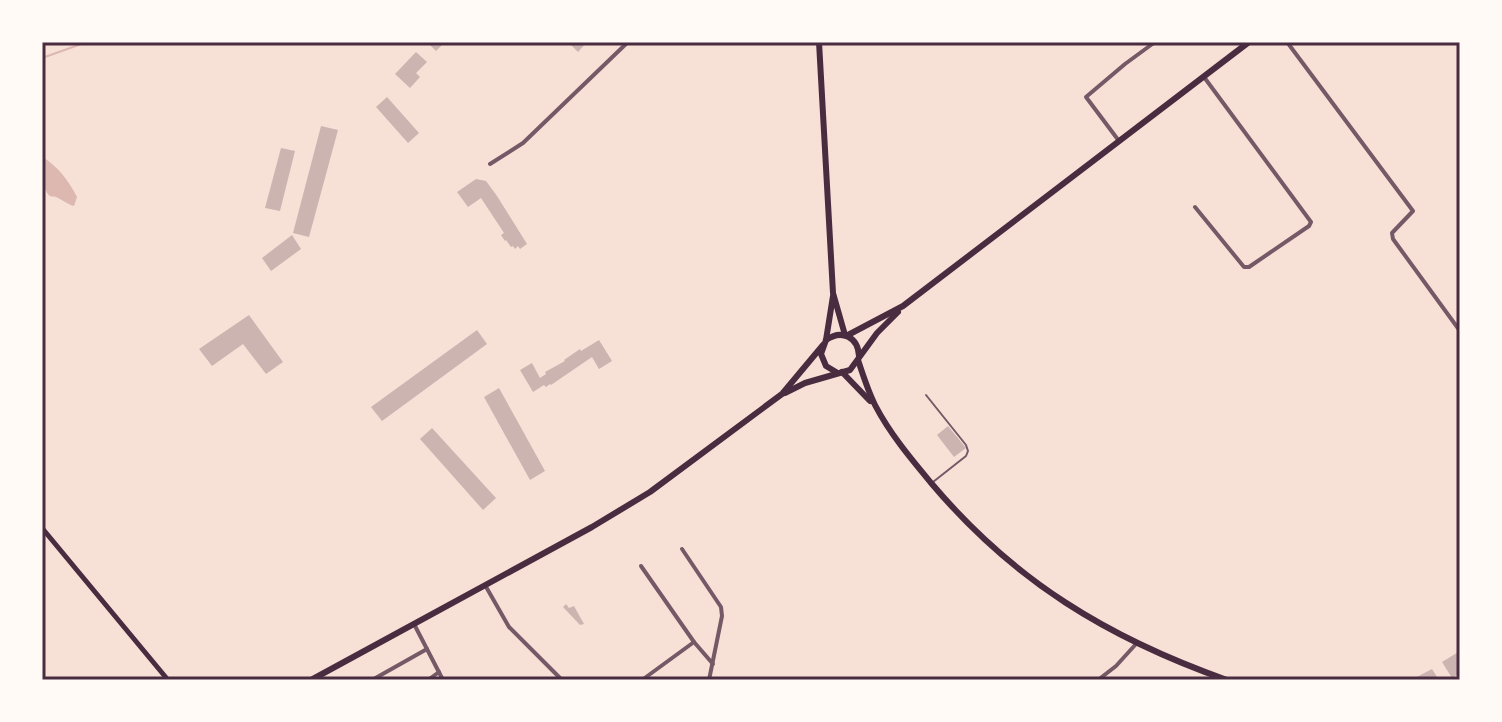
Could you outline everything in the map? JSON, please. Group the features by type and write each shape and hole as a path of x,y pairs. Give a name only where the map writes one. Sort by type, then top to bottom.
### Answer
{"main road":[{"path":"819,42 833,293 821,354 823,363 829,369 840,372 876,408 912,460 963,519 1042,588 1136,644 1227,680"},
{"path":"782,394 824,343 836,334 846,335 903,306 1249,42"},
{"path":"833,293 846,335 857,344 876,408"},
{"path":"311,680 592,527 650,492 782,394 853,367 903,306"},
{"path":"42,528 168,680"}],"street":[{"path":"490,164 523,143 628,42"},
{"path":"1119,141 1086,97 1155,42"},
{"path":"1287,42 1413,211 1395,228 1393,239 1460,331"},
{"path":"1195,207 1244,267 1249,267 1273,251 1311,222 1204,77"},
{"path":"682,549 721,607 722,616 709,680"},
{"path":"641,566 713,664"},
{"path":"485,585 509,627 562,680"},
{"path":"414,624 443,680"},
{"path":"642,680 694,642"},
{"path":"1098,680 1136,644"},
{"path":"372,680 427,649"},
{"path":"428,680 439,672"}],"lane":[{"path":"926,395 968,451 966,456 932,483"}],"shaded area":[{"path":"42,157 58,169 70,185 77,197 74,206 47,193"}],"building":[{"path":"427,42 445,42 436,51"},
{"path":"568,42 587,42 578,52"},
{"path":"416,52 427,62 416,73 420,77 410,88 395,74"},
{"path":"387,97 419,133 408,143 376,107"},
{"path":"321,126 338,130 309,237 293,233"},
{"path":"281,148 295,151 280,211 265,208"},
{"path":"476,179 486,181 497,196 527,244 520,249 518,246 515,249 511,247 505,241 501,235 504,233 481,198 468,207 457,192"},
{"path":"292,235 301,249 271,271 262,258"},
{"path":"249,315 283,362 266,374 243,344 212,366 199,349"},
{"path":"477,330 487,344 382,421 371,407"},
{"path":"599,340 612,361 599,369 592,357 551,385 544,385 533,392 520,370 532,363 540,378 580,349"},
{"path":"499,388 545,471 530,480 484,397"},
{"path":"948,426 966,448 954,457 937,435"},
{"path":"432,428 496,498 483,510 420,439"},
{"path":"566,604 569,608 574,606 584,624 580,625 563,607"},
{"path":"1460,651 1460,673 1452,678 1442,662"},
{"path":"1432,669 1439,680 1411,680"}],"waterway":[{"path":"42,58 87,42"}]}
